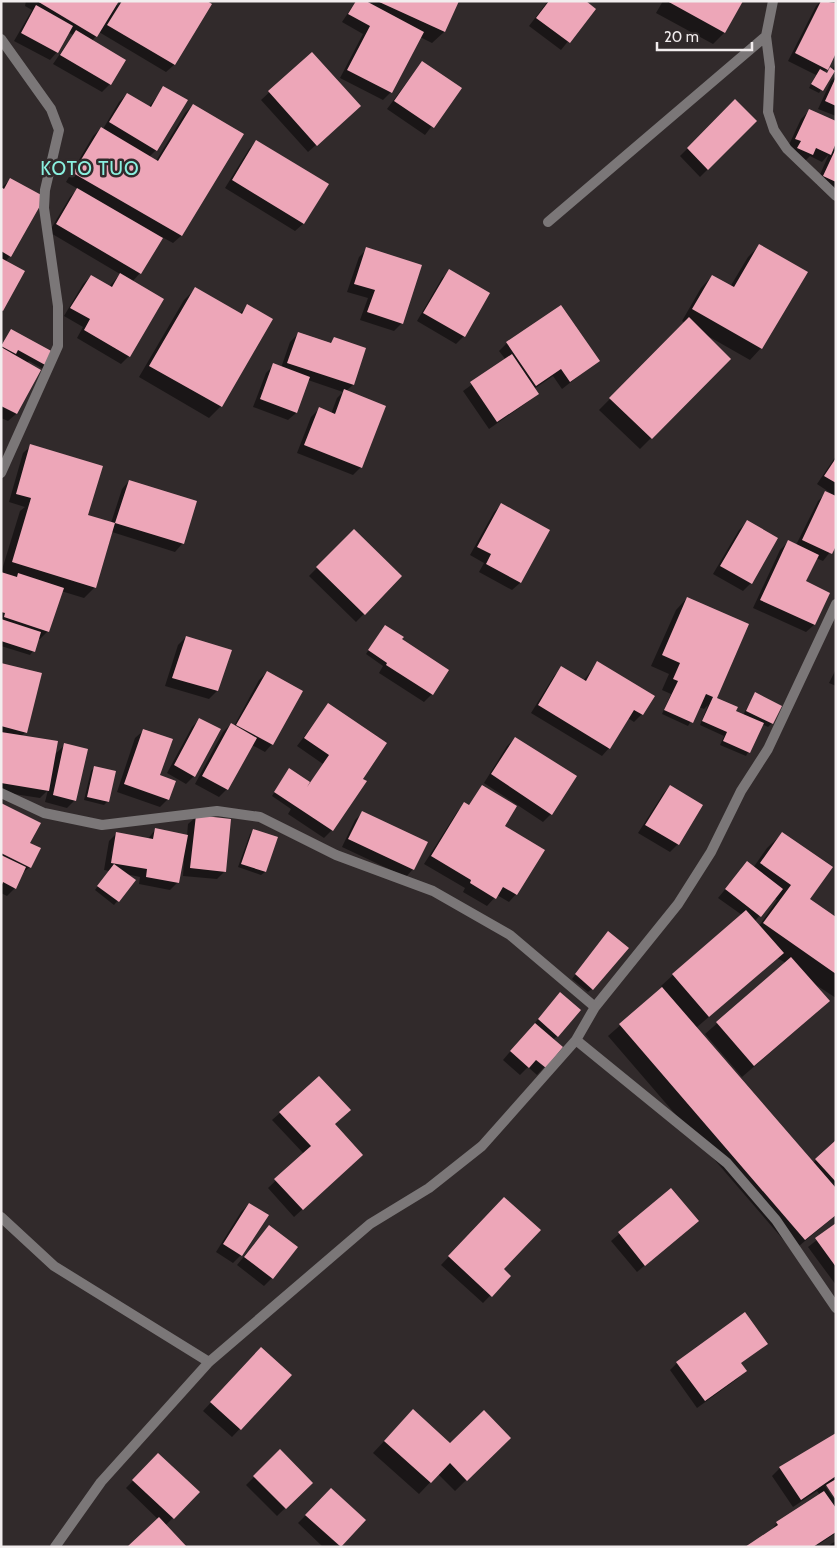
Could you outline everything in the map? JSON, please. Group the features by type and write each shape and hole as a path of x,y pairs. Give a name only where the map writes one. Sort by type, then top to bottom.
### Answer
{"street":[{"path":"773,1 766,36 770,67 768,112 774,130 788,149 836,196"},
{"path":"548,222 766,36"},
{"path":"1,39 52,109 59,130 45,190 44,208 58,306 58,346 1,473"},
{"path":"55,1547 101,1482 209,1362 370,1224 429,1188 482,1146 576,1040 595,1007 678,904 711,852 742,791 768,749 836,604"},
{"path":"1,793 44,813 102,825 217,811 260,817 336,855 442,896 510,936 595,1007"},
{"path":"576,1040 727,1163 776,1220 836,1308"},
{"path":"1,1217 54,1266 209,1362"}],"building":[{"path":"37,1 119,1 97,37"},
{"path":"122,1 207,1 212,4 175,65 107,25"},
{"path":"356,1 366,1 424,32 392,93 347,70 370,26 348,14"},
{"path":"377,1 459,1 445,32"},
{"path":"549,1 586,1 596,9 570,43 536,18"},
{"path":"667,1 743,1 725,33"},
{"path":"821,1 836,3 836,53 828,70 795,53"},
{"path":"36,5 73,26 58,53 21,33"},
{"path":"76,30 126,60 111,85 60,55"},
{"path":"312,52 361,106 317,146 268,91"},
{"path":"422,61 462,88 434,128 394,101"},
{"path":"830,67 835,71 823,91 811,84 820,69 827,73"},
{"path":"836,77 836,106 825,101"},
{"path":"163,86 188,100 157,151 109,122 127,93 151,107"},
{"path":"735,99 757,121 708,170 687,148"},
{"path":"193,104 244,134 182,236 73,173 101,127 158,161"},
{"path":"809,109 836,121 836,143 831,155 816,148 813,155 797,148 801,141 795,139"},
{"path":"256,140 329,184 304,224 232,180"},
{"path":"836,148 836,182 823,176"},
{"path":"10,178 45,197 11,257 1,251 1,187 4,189"},
{"path":"77,188 163,238 141,274 56,224"},
{"path":"759,244 808,272 762,349 692,309 712,275 734,287"},
{"path":"366,247 422,265 403,324 367,312 375,290 354,284"},
{"path":"1,258 25,271 3,311 1,310"},
{"path":"449,269 490,293 465,337 423,313"},
{"path":"120,273 164,299 130,357 84,330 90,319 70,308 91,275 112,287"},
{"path":"195,287 242,314 247,304 273,319 222,407 149,366"},
{"path":"561,305 600,361 570,382 561,369 536,386 506,342"},
{"path":"689,317 731,359 652,439 609,398"},
{"path":"11,329 55,353 47,366 18,350 16,354 1,346"},
{"path":"298,332 331,343 334,337 366,348 354,385 287,363"},
{"path":"1,347 41,370 17,414 1,406"},
{"path":"512,354 539,394 497,422 470,382"},
{"path":"273,363 310,377 297,413 260,399"},
{"path":"344,389 386,406 362,468 304,445 319,407 335,414"},
{"path":"30,444 103,466 88,515 115,523 96,588 12,562 31,498 16,494"},
{"path":"836,458 836,483 824,476"},
{"path":"129,480 197,501 184,544 115,523"},
{"path":"825,491 836,496 836,546 832,554 802,540"},
{"path":"501,503 550,530 521,583 486,564 491,554 477,547"},
{"path":"747,520 778,538 752,584 720,566"},
{"path":"354,529 402,576 365,615 316,567"},
{"path":"788,540 819,555 806,581 830,593 815,625 760,600"},
{"path":"1,572 17,577 18,573 64,588 49,632 4,617 5,613 1,612"},
{"path":"687,597 749,624 717,698 738,707 736,711 764,723 750,753 723,741 727,732 702,721 713,697 706,694 693,723 664,710 678,681 673,679 680,663 662,655"},
{"path":"1,619 41,632 35,652 1,641"},
{"path":"385,625 404,637 402,639 449,670 433,695 386,665 387,663 368,650"},
{"path":"186,636 232,650 218,691 172,678"},
{"path":"597,661 655,696 643,715 634,710 610,749 538,705 561,666 586,681"},
{"path":"1,663 42,673 27,733 1,726"},
{"path":"267,671 303,691 273,745 236,725"},
{"path":"755,692 782,706 773,724 746,711"},
{"path":"328,703 387,743 363,779 367,781 333,831 274,792 289,768 310,782 307,787 329,755 304,738"},
{"path":"199,718 221,729 195,777 174,765"},
{"path":"231,723 257,738 228,790 202,776"},
{"path":"143,729 173,739 160,775 176,781 169,800 124,784"},
{"path":"1,732 58,741 49,791 1,783"},
{"path":"515,737 577,776 552,815 491,774"},
{"path":"64,743 88,749 76,801 53,795"},
{"path":"94,766 116,771 109,802 87,797"},
{"path":"482,785 517,806 505,826 545,850 517,895 503,887 496,899 470,883 471,880 431,856 464,802 469,805"},
{"path":"670,785 703,805 679,845 645,825"},
{"path":"1,803 41,823 30,843 41,848 31,868 1,853"},
{"path":"362,811 428,842 414,870 348,839"},
{"path":"196,815 231,819 226,872 190,868"},
{"path":"155,828 188,835 179,883 146,877 147,869 111,863 116,832 153,839"},
{"path":"253,829 278,837 266,872 241,864"},
{"path":"782,832 833,867 810,899 836,917 836,974 763,923 791,885 760,863"},
{"path":"1,855 26,867 16,889 3,882 1,887"},
{"path":"747,861 783,889 761,917 725,889"},
{"path":"114,864 136,880 119,902 97,886"},
{"path":"746,910 784,953 709,1017 672,974"},
{"path":"608,931 629,948 593,990 575,974"},
{"path":"791,957 830,1001 754,1066 716,1022"},
{"path":"662,987 836,1188 836,1215 805,1240 619,1024"},
{"path":"560,992 581,1010 558,1037 538,1019"},
{"path":"535,1023 563,1047 546,1068 536,1060 529,1068 510,1051"},
{"path":"319,1076 351,1110 335,1124 363,1155 303,1210 274,1179 311,1146 279,1112"},
{"path":"836,1140 836,1182 815,1159"},
{"path":"671,1188 699,1221 645,1266 618,1232"},
{"path":"504,1197 541,1230 504,1269 511,1276 492,1297 448,1256"},
{"path":"249,1203 269,1215 242,1256 223,1244"},
{"path":"836,1223 836,1267 815,1238"},
{"path":"269,1225 298,1247 273,1279 244,1257"},
{"path":"745,1312 768,1344 741,1363 747,1371 705,1401 676,1362"},
{"path":"261,1347 292,1375 241,1430 210,1402"},
{"path":"413,1409 450,1443 484,1410 511,1438 467,1481 450,1463 431,1483 384,1441"},
{"path":"836,1433 836,1476 801,1500 779,1467"},
{"path":"280,1449 313,1483 286,1509 253,1476"},
{"path":"158,1453 200,1492 174,1519 132,1480"},
{"path":"836,1479 836,1500 826,1485"},
{"path":"331,1488 366,1520 341,1547 305,1515"},
{"path":"824,1491 836,1508 836,1532 813,1547 745,1547 778,1525 776,1522"},
{"path":"159,1517 187,1547 127,1547"}],"district":[{"name":"KOTO TUO","path":"90,168"}]}
